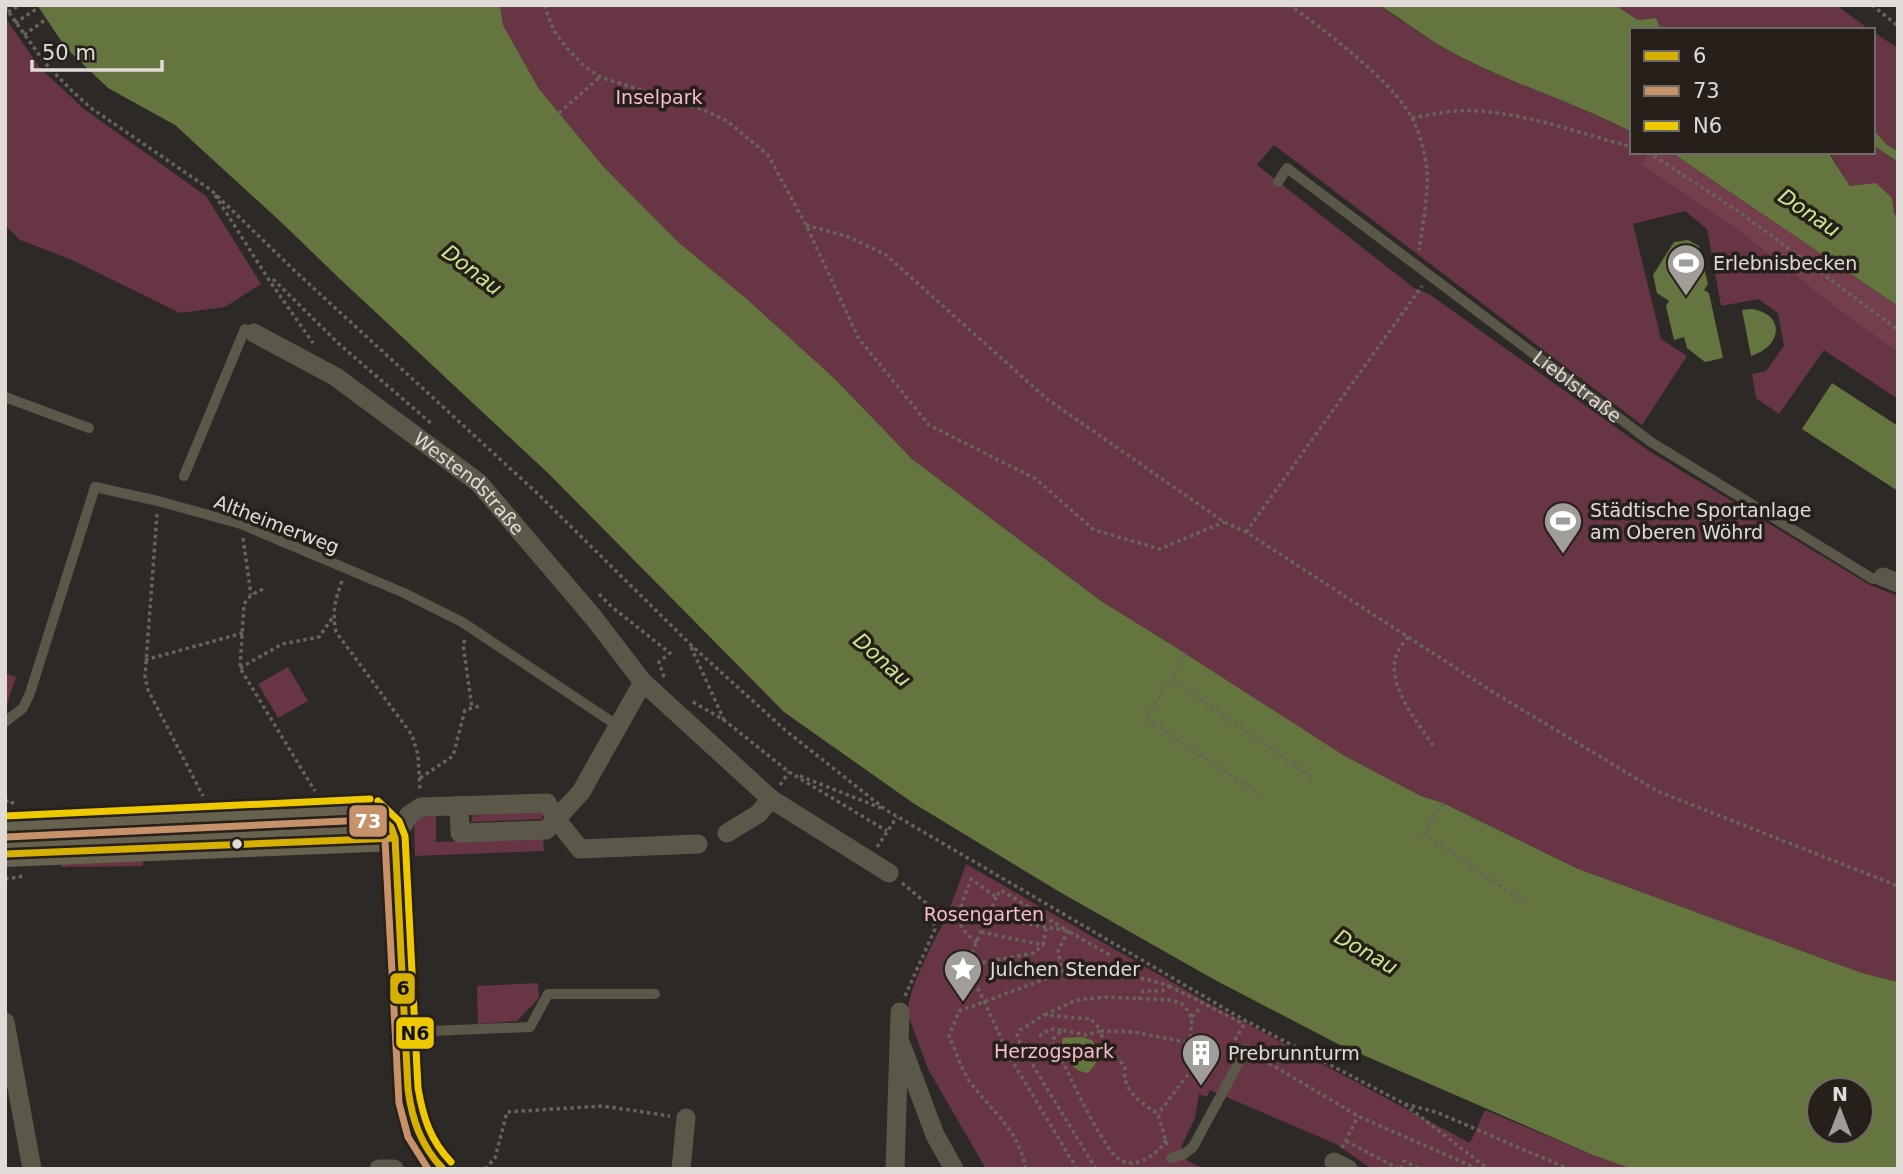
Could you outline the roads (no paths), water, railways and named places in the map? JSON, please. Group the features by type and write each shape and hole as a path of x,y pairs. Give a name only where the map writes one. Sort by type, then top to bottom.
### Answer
{"street":[{"name":"Westendstraße","path":"254,333 336,377 479,483 578,597 643,682 771,799 889,873"},
{"path":"459,805 460,833 546,830 581,792 643,682"},
{"path":"727,833 758,814 771,799"},
{"path":"5,827 547,803 580,849 698,844"},
{"path":"395,838 409,815 421,807"},
{"path":"371,809 391,827 395,838 408,1089 412,1116 420,1141 429,1156 443,1169"},
{"path":"5,854 395,838"},
{"path":"895,1169 900,1012"},
{"path":"5,1022 32,1169"},
{"path":"898,1036 935,1135 954,1169"},
{"path":"681,1169 686,1118"},
{"path":"379,1169 394,1169"}],"lane":[{"name":"Lieblstraße","path":"1278,182 1287,168 1651,442 1873,579 1890,580"},
{"path":"184,476 245,329 254,333"},
{"path":"5,397 89,428"},
{"name":"Altheimerweg","path":"5,722 23,708 30,693 96,487 240,524 404,593 471,628 618,726"},
{"path":"405,1032 530,1027 548,994 655,993"},
{"path":"1171,1158 1184,1154 1193,1147 1246,1049"}],"water":[{"name":"Donau","path":"37,5 500,5 503,25 539,89 602,165 678,242 748,300 834,378 912,459 1101,601 1343,755 1421,796 1443,803 1576,868 1862,973 1898,982 1898,1169 1632,1169 1593,1155 1340,1045 1215,980 1058,891 913,803 784,712 550,475 282,223 175,125 108,88 66,48"},
{"path":"1379,5 1615,5 1638,20 1656,18 1660,28 1630,28 1630,131 1468,61 1437,44"},
{"path":"1875,131 1887,145 1898,151 1898,162 1875,146"},
{"name":"Donau","path":"1674,154 1829,154 1850,186 1876,183 1892,198 1894,214 1898,217 1898,306"},
{"name":"Erlebnisbecken","path":"1688,240 1699,246 1708,284 1704,290 1709,293 1723,358 1705,362 1687,348 1684,337 1674,340 1666,306 1669,301 1657,293 1653,275 1674,242"},
{"path":"1752,309 1771,317 1776,331 1769,346 1751,356 1742,310"},
{"path":"1832,383 1898,426 1898,491 1802,429"},
{"path":"1082,1037 1092,1040 1098,1053 1095,1065 1088,1073 1072,1065 1066,1056 1062,1038"}],"place":[{"name":"Erlebnisbecken","path":"1686,297"},
{"name":"Städtische Sportanlage am Oberen Wöhrd","path":"1563,555"},
{"name":"Julchen Stender","path":"963,1003"},
{"name":"Prebrunnturm","path":"1201,1087"}],"park label":[{"name":"Inselpark","path":"659,97"},
{"name":"Rosengarten","path":"984,914"},
{"name":"Herzogspark","path":"1054,1051"}]}
